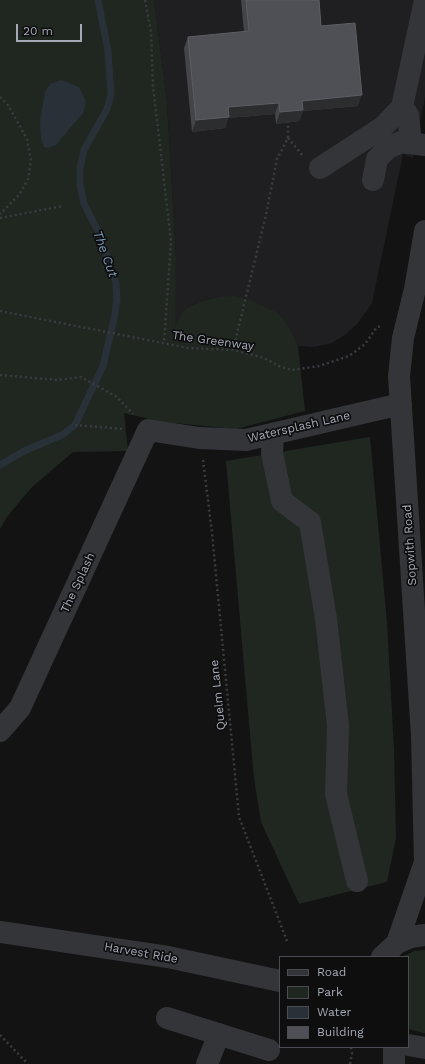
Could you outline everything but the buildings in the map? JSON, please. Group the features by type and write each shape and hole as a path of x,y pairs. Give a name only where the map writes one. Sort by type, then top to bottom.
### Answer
{"street":[{"path":"320,168 383,127 402,107 425,0"},
{"path":"373,180 377,159 388,148 402,142 418,144 408,115 402,107"},
{"name":"Sopwith Road","path":"389,950 425,862 422,736 401,404 401,352 425,231"},
{"name":"Watersplash Lane","path":"148,430 199,438 246,440 401,404"},
{"name":"The Splash","path":"0,731 20,708 148,430"},
{"path":"273,434 272,453 282,501 310,522 326,619 338,726 336,794 357,881"},
{"name":"Harvest Ride","path":"0,932 168,957 279,981"},
{"path":"389,950 411,937 425,935"},
{"path":"167,1018 269,1050"},
{"path":"207,1064 219,1034"},
{"path":"409,1045 425,1048"},
{"path":"394,1048 394,1064"}],"path":[{"path":"145,0 151,32 152,86 171,241 164,343"},
{"path":"0,97 8,105 27,139 31,161 28,179 19,195 0,214"},
{"path":"233,350 264,222 277,159 288,138 288,122"},
{"path":"0,218 63,206"},
{"name":"The Greenway","path":"0,311 188,348 233,350 264,358 281,367 292,370 319,366 336,361 358,350 365,344 377,327 384,326"},
{"path":"0,376 57,380 81,377 117,397 148,430"},
{"path":"75,425 148,430"},
{"name":"Quelm Lane","path":"199,438 212,533 239,816 287,941"},
{"path":"0,1035 28,1064"},
{"path":"350,1064 352,1054 351,1048"}],"shaded area":[{"path":"154,0 425,0 425,97 413,158 403,154 372,303 358,323 346,334 332,343 315,347 298,346 290,328 219,297 205,300 190,306 175,327 173,321 176,258 167,102"}],"green space":[{"path":"0,0 154,0 167,102 176,258 175,327 182,313 190,306 205,300 219,297 232,296 250,300 278,313 290,328 298,346 305,411 236,429 163,422 124,413 128,451 73,452 31,488 7,517 0,529"},
{"path":"370,437 387,622 394,750 396,838 387,882 299,904 261,822 254,779 226,461"},
{"path":"425,950 425,1033 409,1029 409,956 404,956 414,951"}],"water":[{"path":"61,80 79,87 86,102 83,113 56,145 48,148 44,147 41,139 40,122 45,92 50,84"}],"waterway":[{"name":"The Cut","path":"0,465 24,451 62,435 75,425 103,366 114,319 117,300 116,283 98,231 84,204 80,185 80,168 84,150 107,109 111,95 108,51 98,0"}]}
